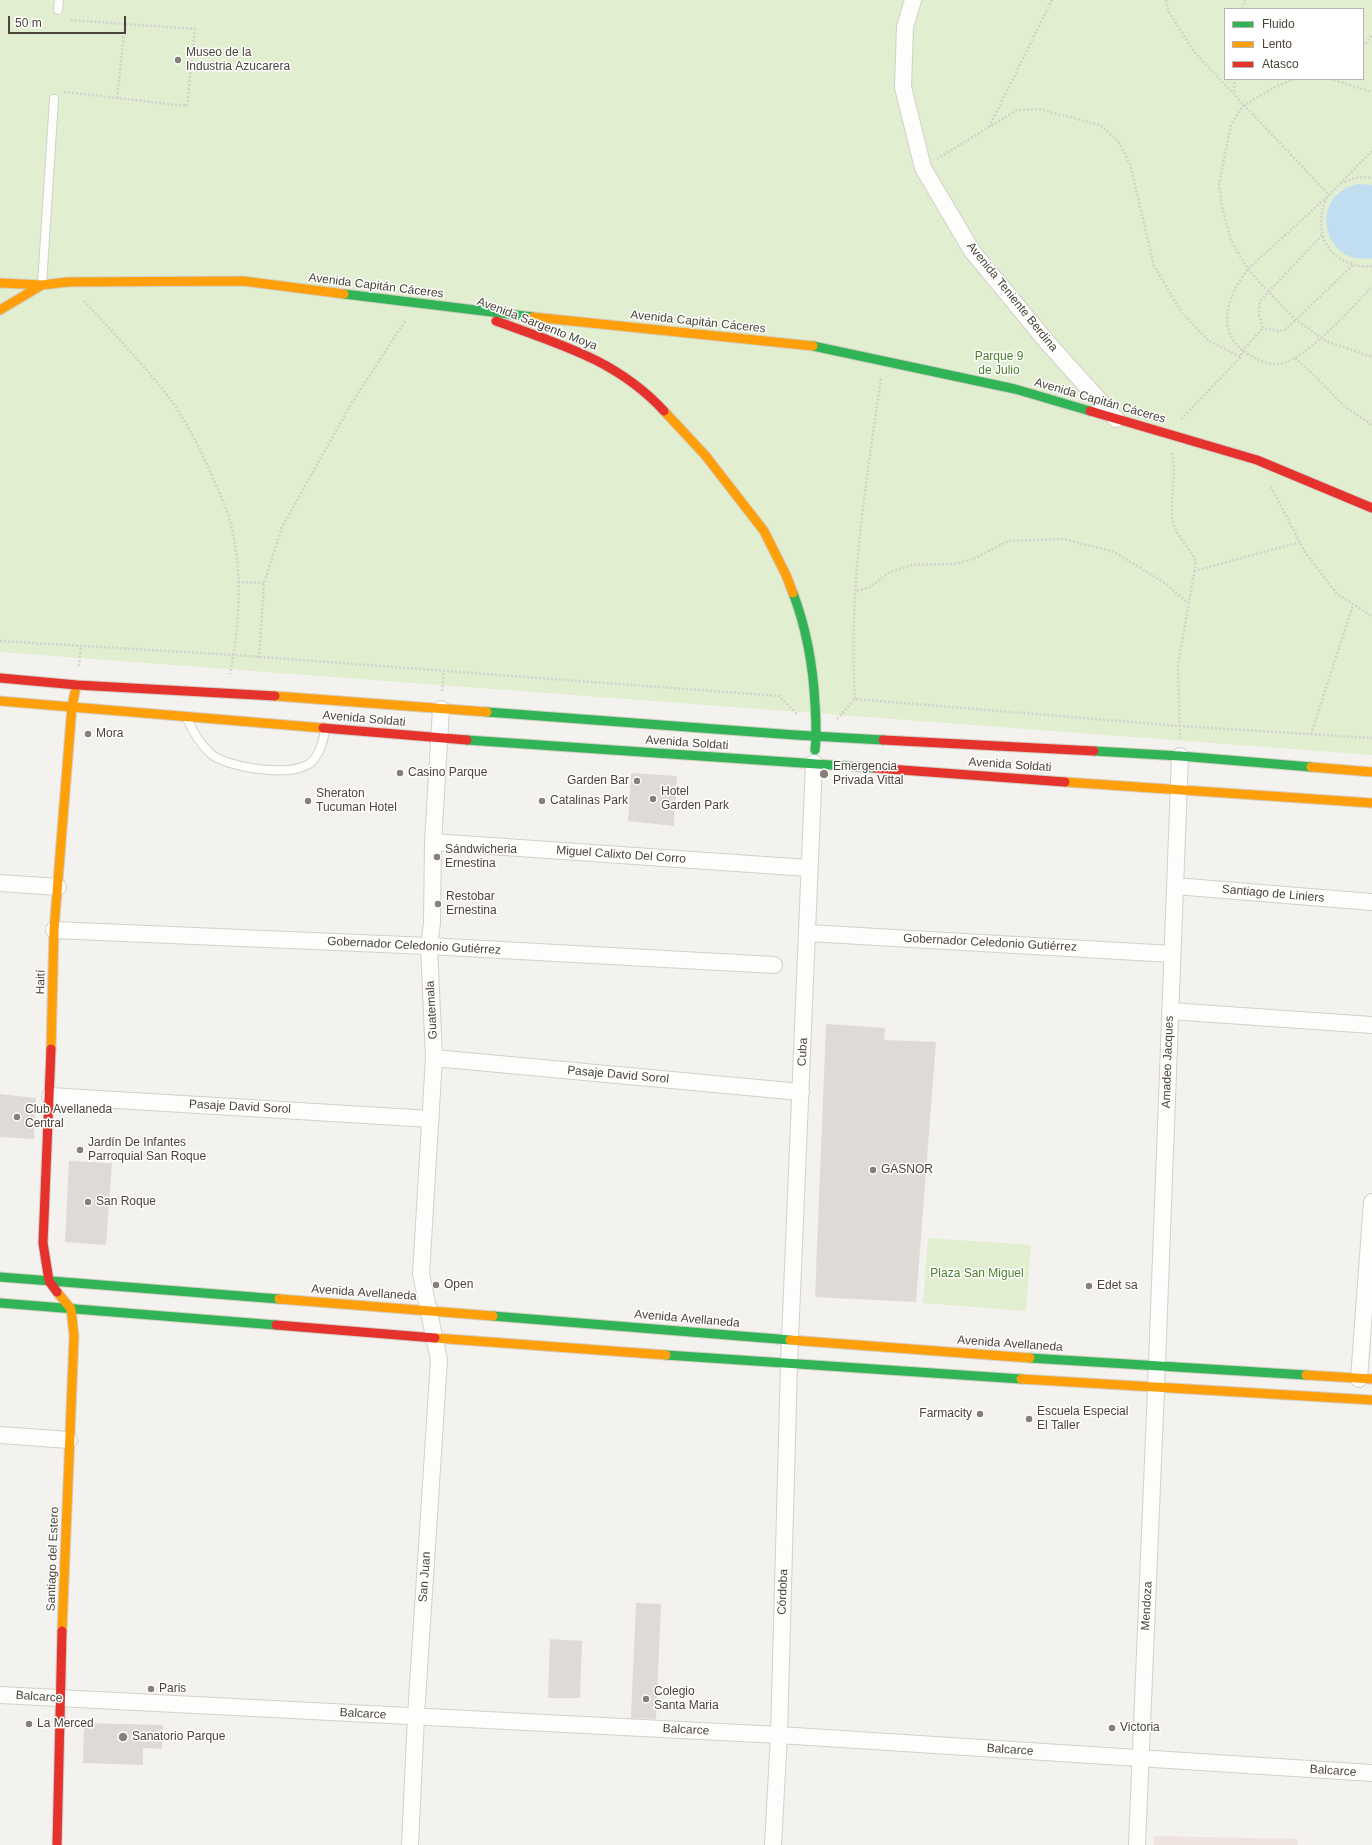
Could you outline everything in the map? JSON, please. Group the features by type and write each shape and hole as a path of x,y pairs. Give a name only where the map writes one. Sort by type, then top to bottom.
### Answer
{"main road":[{"name":"Avenida Capitán Cáceres","path":"0,283 42,285 68,282 243,281 465,310 826,347 1015,389 1167,433 1257,460 1372,508"},
{"path":"0,310 42,285"},
{"name":"Avenida Sargento Moya","path":"465,310 580,352 617,371 648,395 705,454 764,531 786,575 804,623 813,672 817,736 814,764"},
{"name":"Avenida Soldati","path":"0,678 77,685 226,692 817,736 1180,756 1372,772"},
{"name":"Haití","path":"49,1281 43,1242 50,1096 54,930 72,706 77,685"},
{"name":"Avenida Soldati","path":"0,701 439,738 1372,803"},
{"name":"Avenida Avellaneda","path":"0,1277 791,1340 1157,1367 1365,1379"},
{"path":"49,1281 71,1309"},
{"path":"0,1303 789,1364 1156,1389 1372,1400"},
{"name":"Santiago del Estero","path":"57,1845 59,1698 74,1336 71,1309"}],"street":[{"name":"Avenida Teniente Berdina","path":"913,0 905,27 902,87 923,168 972,251 1046,342 1116,419"},
{"name":"Guatemala","path":"428,1310 421,1274 434,1058 429,946 432,923 433,842 441,709"},
{"name":"Amadeo Jacques","path":"1157,1367 1180,756"},
{"name":"Cuba","path":"791,1340 808,933 808,868 814,764"},
{"name":"Miguel Calixto Del Corro","path":"433,842 808,868"},
{"path":"0,883 58,887"},
{"name":"Santiago de Liniers","path":"1175,886 1372,902"},
{"name":"Gobernador Celedonio Gutiérrez","path":"54,930 429,946 774,965"},
{"name":"Gobernador Celedonio Gutiérrez","path":"808,933 1172,954"},
{"path":"1170,1011 1372,1025"},
{"name":"Pasaje David Sorol","path":"434,1058 801,1092"},
{"name":"Pasaje David Sorol","path":"50,1096 431,1118"},
{"path":"1365,1379 1372,1202"},
{"name":"San Juan","path":"410,1845 416,1716 439,1360 435,1336 428,1310"},
{"name":"Córdoba","path":"773,1845 779,1735 789,1364 791,1340"},
{"name":"Mendoza","path":"1137,1845 1157,1367"},
{"path":"0,1436 70,1440"},
{"name":"Balcarce","path":"0,1695 779,1735 1372,1773"}],"lane":[{"path":"58,10 59,0"},
{"path":"42,285 54,99"},
{"path":"186,716 192,731 212,755 230,763 279,770 298,769 310,763 317,754 324,736 325,728"}],"path":[{"path":"988,128 1052,0"},
{"path":"1166,0 1169,12 1195,53 1234,93 1243,106 1329,195"},
{"path":"64,92 187,106 195,29 70,20"},
{"path":"117,98 125,24"},
{"path":"1364,46 1372,35"},
{"path":"1234,93 1235,80"},
{"path":"1292,80 1273,88 1243,106 1231,125 1219,183 1222,207 1231,241 1248,269 1295,319 1326,341 1372,358"},
{"path":"1343,80 1372,92"},
{"path":"923,168 1017,110 1039,109 1100,125 1118,141 1130,164 1154,266 1182,313 1209,341 1241,357"},
{"path":"1372,151 1329,195 1248,269 1237,283 1228,303 1227,323 1235,341 1242,351 1263,362 1279,364 1295,358 1322,337 1372,287"},
{"path":"1372,178 1364,177 1348,180 1329,195 1322,210 1320,220 1322,235 1332,253 1353,265 1372,266"},
{"path":"1263,328 1259,315 1260,301 1322,235"},
{"path":"1263,328 1278,331 1286,329 1353,265"},
{"path":"68,282 142,364 170,400 198,447 218,489 229,520 236,552 238,582 234,655 226,692"},
{"path":"259,658 264,583 282,527 351,404 417,304"},
{"path":"1180,756 1178,665 1196,562 1190,549 1180,536 1173,522 1173,459 1167,433 1241,357 1242,351 1263,328"},
{"path":"1295,358 1316,376 1344,406 1372,425"},
{"path":"0,641 234,655 779,696 803,719 835,721 855,698 854,674 861,516 884,360"},
{"path":"1257,460 1300,542 1337,594 1372,616"},
{"path":"857,590 870,587 890,572 912,564 954,564 973,559 1008,541 1063,539 1114,552 1165,583 1188,603"},
{"path":"1194,571 1300,542"},
{"path":"238,582 264,583"},
{"path":"1311,734 1353,605"},
{"path":"855,698 1179,726 1372,738"}],"shaded area":[{"path":"1154,1836 1298,1839 1298,1845 1154,1845"}],"green space":[{"name":"Parque 9 de Julio","path":"0,0 1372,0 1372,755 0,652"},
{"name":"Plaza San Miguel","path":"928,1238 1031,1245 1026,1311 923,1303"}],"water":[{"path":"1359,184 1372,185 1372,258 1370,259 1355,258 1345,254 1337,248 1328,231 1326,221 1327,211 1331,202 1338,194 1350,186"}],"building":[{"name":"Hotel Garden Park","path":"631,773 677,776 674,826 628,821"},
{"name":"GASNOR","path":"826,1024 885,1028 884,1040 936,1042 916,1302 815,1297"},
{"name":"Club Avellaneda Central","path":"0,1094 36,1098 34,1139 0,1137"},
{"name":"San Roque","path":"69,1161 112,1163 106,1245 65,1242"},
{"path":"636,1603 661,1604 656,1719 631,1718"},
{"path":"550,1639 582,1641 580,1698 548,1698"},
{"name":"Sanatorio Parque","path":"84,1723 163,1725 162,1749 143,1748 143,1765 83,1763"}],"traffic: fast":[{"path":"344,294 533,317"},
{"path":"813,346 1015,389 1090,411"},
{"path":"793,593 806,634 811,661 816,716 815,750"},
{"path":"487,712 795,735 883,740"},
{"path":"467,740 875,768"},
{"path":"1094,751 1180,756 1311,767"},
{"path":"0,1277 279,1299"},
{"path":"0,1303 276,1325"},
{"path":"493,1316 790,1340"},
{"path":"666,1355 1021,1379"},
{"path":"1030,1358 1306,1375"}],"traffic: slow":[{"path":"0,283 42,285 68,282 243,281 344,294"},
{"path":"0,310 42,285"},
{"path":"533,317 813,346"},
{"path":"664,411 705,455 764,531 786,575 793,593"},
{"path":"51,1049 54,930 72,706 75,692"},
{"path":"275,696 487,712"},
{"path":"0,701 323,728"},
{"path":"1311,767 1372,772"},
{"path":"1065,782 1372,803"},
{"path":"57,1292 71,1309 74,1336 62,1631"},
{"path":"279,1299 493,1316"},
{"path":"435,1338 666,1355"},
{"path":"790,1340 1030,1358"},
{"path":"1306,1375 1372,1379"},
{"path":"1021,1379 1372,1400"}],"traffic: jam":[{"path":"496,321 564,346 607,366 646,393 664,411"},
{"path":"1090,411 1257,460 1372,508"},
{"path":"0,678 77,685 275,696"},
{"path":"323,728 467,740"},
{"path":"883,740 1094,751"},
{"path":"875,768 1065,782"},
{"path":"51,1049 43,1243 49,1281 57,1292"},
{"path":"276,1325 435,1338"},
{"path":"57,1845 62,1631"}],"place":[{"name":"Museo de la Industria Azucarera","path":"178,60"},
{"name":"Mora","path":"88,734"},
{"name":"Casino Parque","path":"400,773"},
{"name":"Emergencia Privada Vittal","path":"824,774"},
{"name":"Garden Bar","path":"637,781"},
{"name":"Hotel Garden Park","path":"653,799"},
{"name":"Sheraton Tucuman Hotel","path":"308,801"},
{"name":"Catalinas Park","path":"542,801"},
{"name":"Sándwicheria Ernestina","path":"437,857"},
{"name":"Restobar Ernestina","path":"438,904"},
{"name":"Club Avellaneda Central","path":"17,1117"},
{"name":"Jardín De Infantes Parroquial San Roque","path":"80,1150"},
{"name":"GASNOR","path":"873,1170"},
{"name":"San Roque","path":"88,1202"},
{"name":"Open","path":"436,1285"},
{"name":"Edet sa","path":"1089,1286"},
{"name":"Farmacity","path":"980,1414"},
{"name":"Escuela Especial El Taller","path":"1029,1419"},
{"name":"Paris","path":"151,1689"},
{"name":"Colegio Santa Maria","path":"646,1699"},
{"name":"La Merced","path":"29,1724"},
{"name":"Victoria","path":"1112,1728"},
{"name":"Sanatorio Parque","path":"123,1737"}]}
